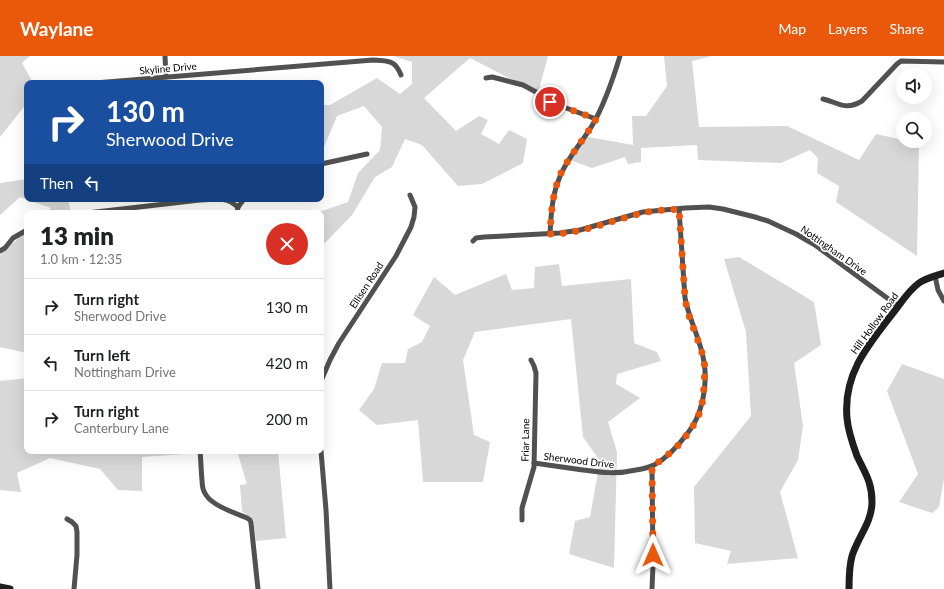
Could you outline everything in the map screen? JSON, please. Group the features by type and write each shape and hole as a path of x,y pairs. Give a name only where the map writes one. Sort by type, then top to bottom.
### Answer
{"street":[{"path":"165,56 166,77"},
{"path":"550,234 551,214 558,180 568,161 596,119 620,56"},
{"name":"Skyline Drive","path":"130,80 373,60 389,61 394,63 401,75"},
{"path":"823,99 846,106 854,106 862,102 901,61 944,62"},
{"path":"486,78 492,77 523,86 536,92 550,102 596,119"},
{"path":"324,163 367,154"},
{"name":"Ellisen Road","path":"324,374 339,343 396,256 411,227 415,207 410,195"},
{"path":"113,210 183,202"},
{"path":"231,202 238,210"},
{"name":"Nottingham Drive","path":"473,241 476,238 484,237 560,234 580,230 643,212 709,207 723,209 755,217 796,234 815,245 898,306"},
{"name":"Sherwood Drive","path":"534,464 605,473 622,473 644,469 659,462 673,450 691,429 701,407 704,392 705,373 704,362 686,307 679,209"},
{"path":"0,251 5,248 13,238 24,232"},
{"name":"Hill Hollow Road","path":"849,589 852,555 870,517 872,500 868,477 857,456 847,418 847,406 852,376 856,365 865,350 914,286 944,273"},
{"path":"935,276 938,290 944,301"},
{"name":"Friar Lane","path":"522,520 522,508 534,467 536,373 530,360"},
{"path":"200,454 202,481 206,495 218,505 250,520 258,589"},
{"path":"321,454 330,589"},
{"path":"652,466 652,589"},
{"path":"67,518 76,526 77,532 77,555 74,589"},
{"path":"0,587 10,589"}],"shaded area":[{"path":"0,56 30,56 22,63 31,80 24,80 24,107 0,137"},
{"path":"394,56 548,56 538,93 470,58 424,98 456,131 479,116 488,120 481,134 499,144 509,130 527,139 523,163 482,184 458,186 422,145 405,139 392,167 375,177 352,215 324,244 324,210 348,202 358,173 380,150 382,127 364,106 337,116 324,147 324,105 330,105 377,78 400,94 412,84 412,62"},
{"path":"664,56 712,56 692,61 699,127 787,126 859,160 876,134 896,138 896,148 919,148 917,256 836,202 839,186 817,173 818,158 810,150 781,163 698,160 697,145 641,148 641,162 628,164 625,157 592,168 567,159 583,136 633,145 632,116 646,116 667,86"},
{"path":"24,179 24,198 20,197 0,215 0,183"},
{"path":"34,202 69,202 70,210 49,210 51,208"},
{"path":"24,233 24,352 0,347 0,255"},
{"path":"739,257 814,302 821,345 794,363 803,426 798,460 780,492 798,558 727,564 731,551 695,543 694,487 751,416 746,332 724,259"},
{"path":"559,264 562,286 631,279 634,343 657,352 661,361 617,374 616,384 640,398 608,422 617,452 614,568 569,554 575,521 590,517 600,461 583,437 571,319 475,332 463,360 474,435 490,442 483,482 423,482 418,420 377,425 359,410 374,389 382,363 405,363 408,349 422,342 430,326 413,315 434,277 455,295 506,274 512,290 534,288 535,267"},
{"path":"902,364 944,379 944,479 939,507 932,513 899,502 918,474 887,391"},
{"path":"24,378 24,454 186,454 142,457 142,491 118,490 100,469 50,458 17,473 21,492 0,490 0,381"},
{"path":"238,454 278,454 286,538 256,541 253,520 242,511 240,485 247,484"}],"route":[{"path":"550,102 596,119 571,156 558,180 551,214 550,234 560,234 580,230 643,212 679,209 686,307 704,362 704,392 701,407 691,429 673,450 652,466 653,555"}]}
